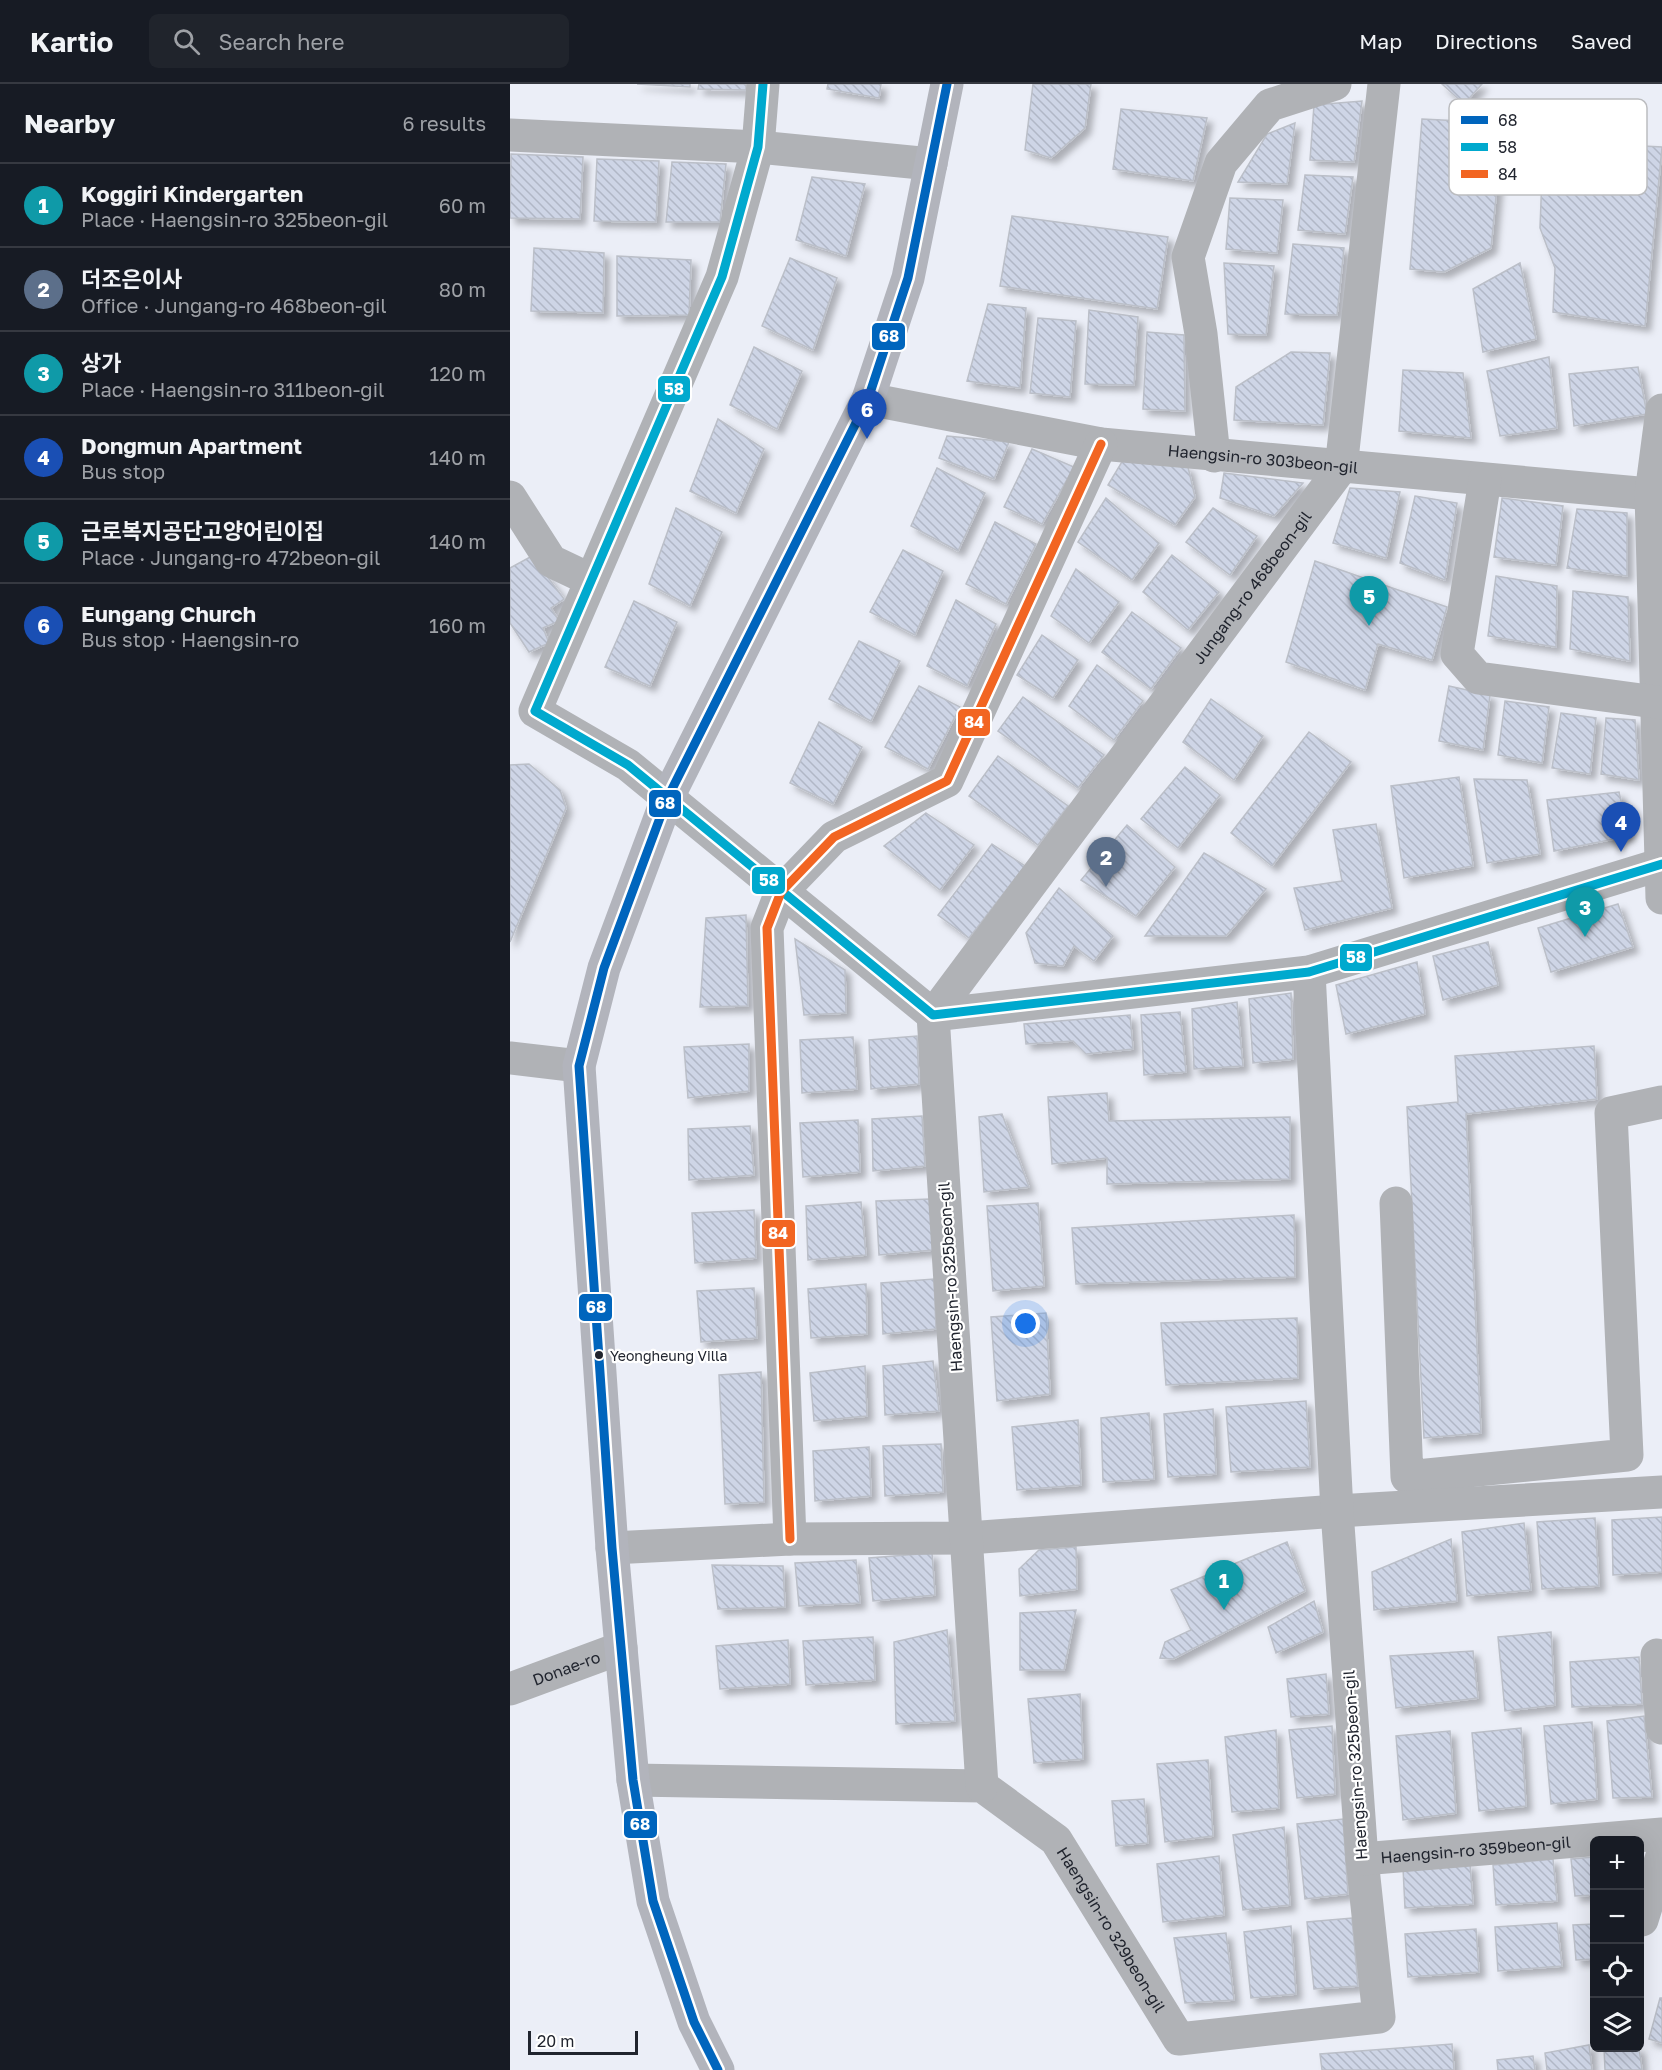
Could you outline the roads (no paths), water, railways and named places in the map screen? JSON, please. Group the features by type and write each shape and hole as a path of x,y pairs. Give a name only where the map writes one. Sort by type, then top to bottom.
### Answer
{"main road":[{"path":"718,2070 694,2022 653,1901 633,1780 612,1548 579,1066 604,968 667,799 868,399 909,278 947,84"}],"street":[{"path":"763,84 758,147 722,277 591,580 522,711 628,765 933,1015 1310,972 1661,864"},
{"path":"1214,456 1201,334 1188,256 1221,163 1263,113 1270,105 1335,84"},
{"path":"1341,468 1384,84"},
{"path":"510,135 758,147 932,164"},
{"name":"Haengsin-ro 303beon-gil","path":"868,399 1101,444 1341,468 1657,494"},
{"path":"1662,410 1657,494 1662,898"},
{"path":"790,1539 766,928 781,892 834,837 948,781 1101,444"},
{"name":"Jungang-ro 468beon-gil","path":"933,1015 1341,468"},
{"path":"1485,480 1457,654 1478,678 1659,703"},
{"path":"510,497 551,561 591,580"},
{"name":"Haengsin-ro 325beon-gil","path":"1310,972 1337,1511 1362,1859 1379,2017"},
{"name":"Haengsin-ro 325beon-gil","path":"933,1015 982,1786"},
{"path":"510,1058 579,1066"},
{"path":"1396,1203 1407,1477 1627,1455 1611,1113 1662,1102"},
{"path":"612,1548 790,1539 968,1538 1337,1511 1662,1492"},
{"name":"Donae-ro","path":"510,1689 621,1648"},
{"path":"1657,1655 1662,1728"},
{"path":"633,1780 982,1786"},
{"name":"Haengsin-ro 329beon-gil","path":"982,1786 1056,1840 1179,2039 1379,2017"},
{"name":"Haengsin-ro 359beon-gil","path":"1362,1859 1662,1834"},
{"path":"1644,1914 1662,1856"}],"place":[{"name":"Eungang Church","path":"867,439"},
{"name":"근로복지공단고양어린이집","path":"1369,626"},
{"name":"Dongmun Apartment","path":"1621,852"},
{"name":"더조은이사","path":"1106,887"},
{"name":"상가","path":"1585,937"},
{"name":"Yeongheung Villa","path":"599,1355"},
{"name":"Koggiri Kindergarten","path":"1224,1610"}]}
